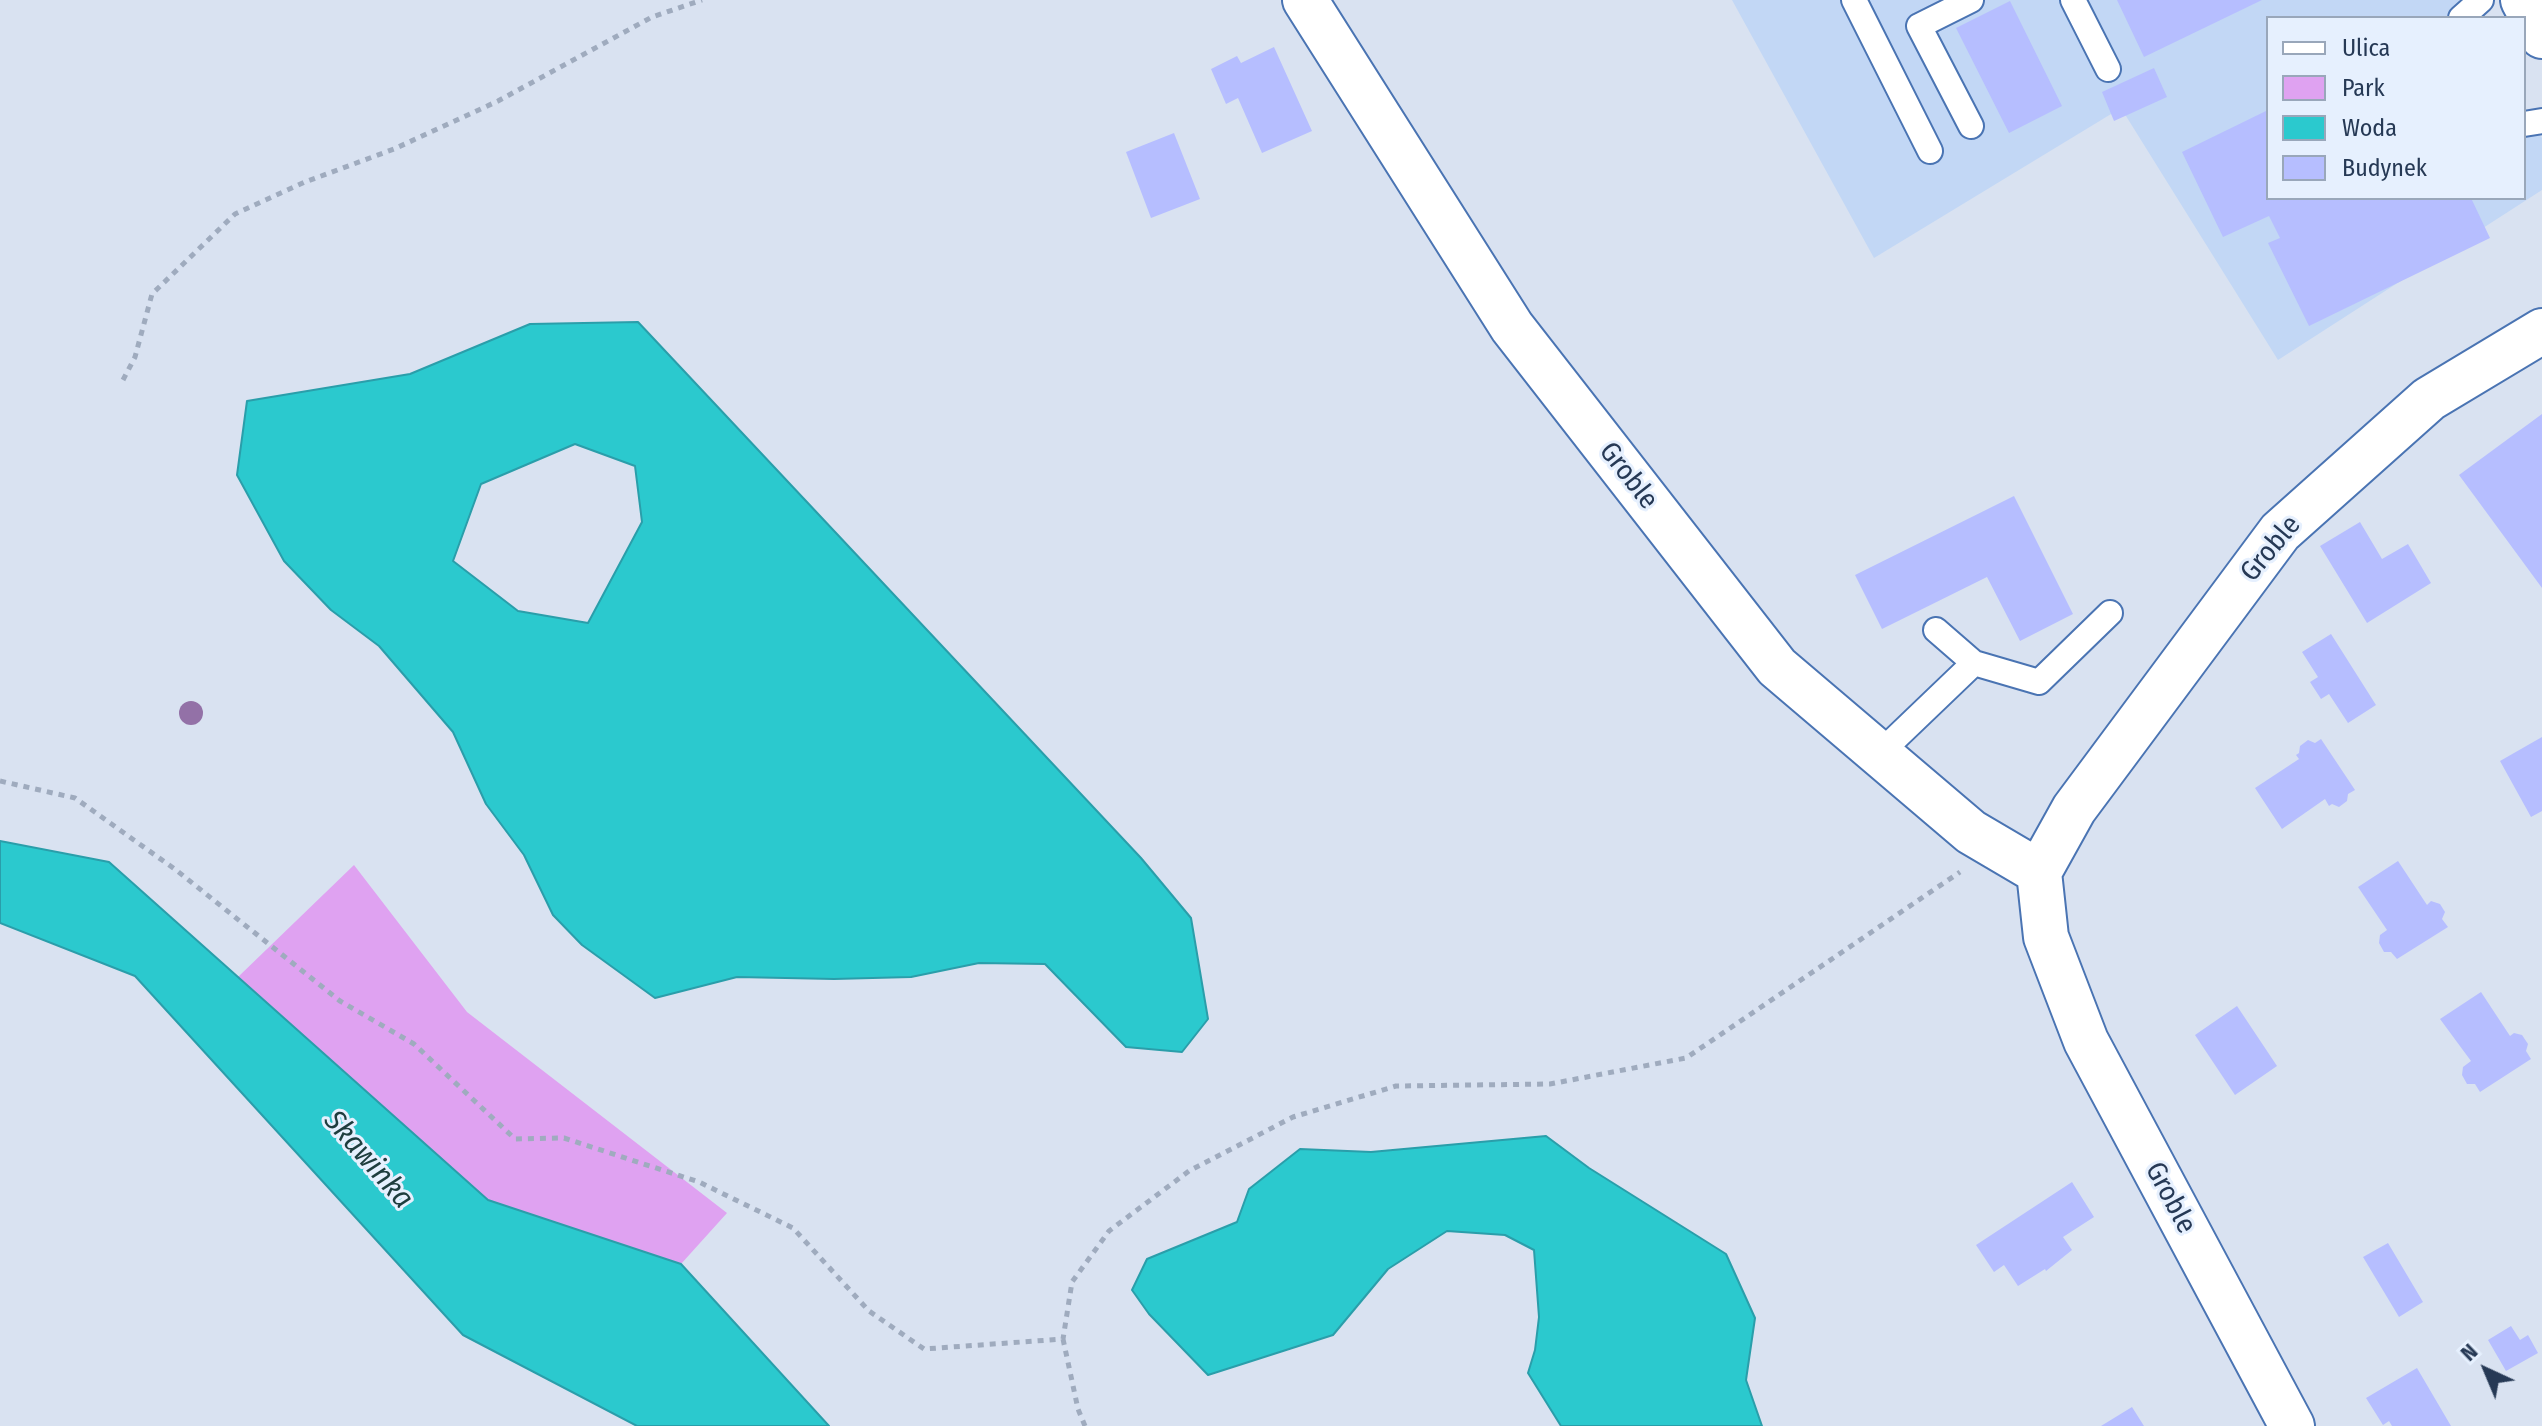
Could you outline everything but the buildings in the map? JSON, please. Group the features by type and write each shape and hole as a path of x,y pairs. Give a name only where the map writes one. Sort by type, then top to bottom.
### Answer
{"street":[{"name":"Groble","path":"1305,0 1512,327 1777,667 1971,832 2039,872"},
{"path":"2523,0 2542,36"},
{"name":"Groble","path":"2292,1426 2086,1041 2046,937 2039,872 2074,809 2280,532 2429,399 2542,331"}],"lane":[{"path":"1854,0 1930,151"},
{"path":"1971,0 1919,26 1971,126"},
{"path":"2073,0 2108,69"},
{"path":"2463,16 2481,0"},
{"path":"1936,630 1974,663 2039,682 2110,613"},
{"path":"1879,754 1974,663"}],"path":[{"path":"123,380 135,357 152,294 235,214 305,182 394,149 485,107 652,17 702,0"},
{"path":"0,781 75,798 176,870 340,1001 414,1044 515,1139 564,1138 699,1182 793,1228 869,1311 924,1349 1063,1339"},
{"path":"1085,1426 1078,1409 1063,1339 1072,1282 1109,1231 1189,1171 1293,1117 1396,1086 1550,1084 1686,1058 1961,871 1971,832"}],"shaded area":[{"path":"1732,0 2459,0 2469,16 2266,16 2266,200 2526,200 2526,111 2542,138 2542,190 2278,360 2121,108 1874,258"}],"green space":[{"path":"354,865 467,1012 727,1213 681,1264 488,1200 238,977"}],"water":[{"path":"638,322 1141,858 1191,918 1208,1019 1182,1052 1126,1047 1045,964 979,963 911,977 737,977 655,998 582,945 553,915 524,855 486,804 453,732 379,646 331,610 284,561 237,475 247,401 410,374 530,324","holes":["575,444 635,466 642,522 588,623 518,611 453,561 481,484"]},
{"name":"Skawinka","path":"0,841 109,862 488,1200 681,1264 829,1426 637,1426 463,1335 135,976 0,923"},
{"path":"1546,1136 1589,1168 1726,1254 1755,1318 1746,1380 1762,1426 1561,1426 1528,1373 1535,1350 1539,1317 1534,1250 1505,1235 1447,1231 1388,1269 1333,1335 1208,1375 1149,1314 1132,1290 1147,1259 1237,1222 1249,1189 1300,1149 1371,1152"}]}
